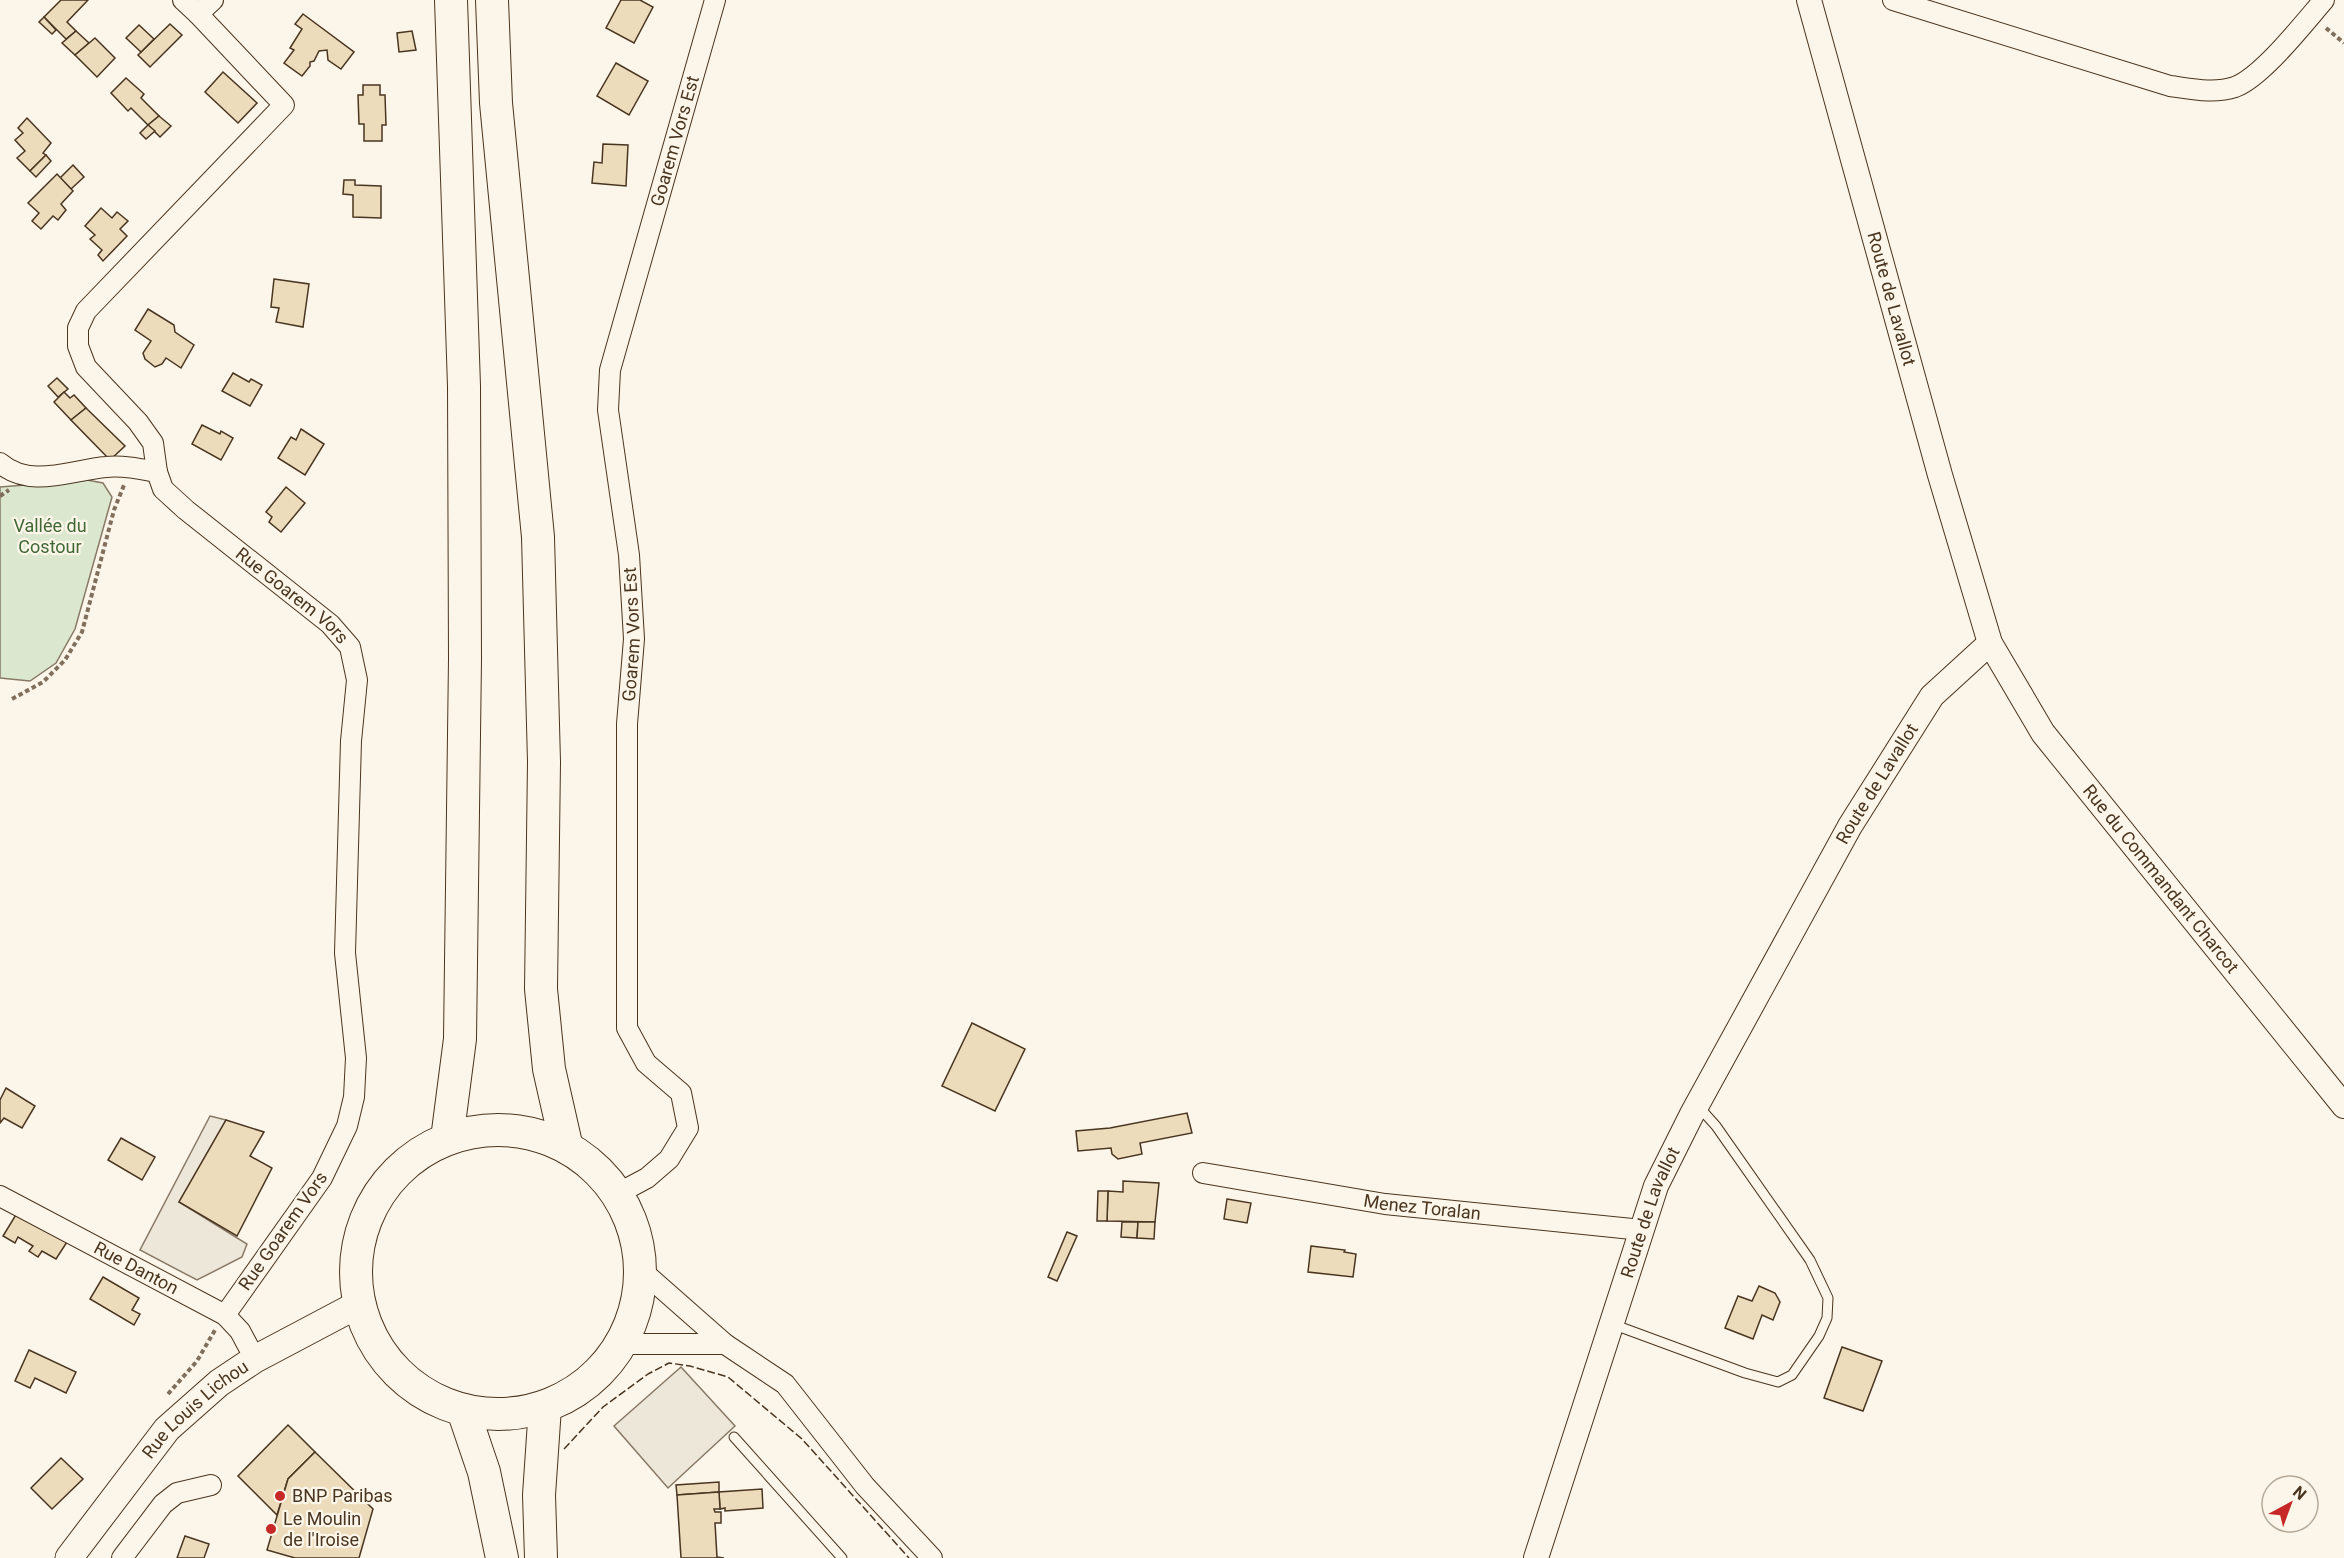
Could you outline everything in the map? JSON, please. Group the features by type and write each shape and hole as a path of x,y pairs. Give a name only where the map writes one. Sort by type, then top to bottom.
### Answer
{"highway":[{"path":"447,1138 460,1040 465,659 464,387 452,0"},
{"path":"492,0 496,103 538,537 544,762 541,989 549,1069 566,1144"},
{"path":"483,1130 520,1131 566,1144 590,1163 618,1194 635,1230 641,1270 636,1308 622,1344 602,1371 575,1392 545,1407 504,1415 463,1410 427,1395 396,1371 373,1340 359,1304 356,1263 364,1223 373,1205 383,1187 411,1158 447,1138 483,1130"},
{"path":"541,1558 538,1495 545,1407"},
{"path":"463,1410 484,1472 502,1558"}],"main road":[{"name":"Rue Louis Lichou","path":"69,1558 167,1429 219,1383 255,1359 359,1304"}],"street":[{"name":"Rue Goarem Vors","path":"183,0 284,105 86,311 78,328 78,346 86,367 138,422 153,443 157,472 164,489 186,510 330,624 350,646 357,680 351,741 345,953 356,1058 354,1097 347,1126 322,1178 225,1315"},
{"path":"198,14 213,0"},
{"name":"Goarem Vors Est","path":"618,1194 647,1178 669,1159 688,1128 681,1093 646,1063 627,1028 627,724 634,639 629,555 608,410 610,370 715,0"},
{"name":"Route de Lavallot","path":"1536,1558 1656,1186 1697,1104 1850,826 1932,696 1990,643 1940,475 1809,0"},
{"path":"1893,0 2170,86 2206,91 2234,87 2256,76 2324,0"},
{"path":"0,463 21,476 39,477 109,466 157,472"},
{"name":"Rue du Commandant Charcot","path":"1990,643 2043,733 2344,1106"},
{"name":"Menez Toralan","path":"1203,1173 1385,1204 1642,1230"},
{"name":"Rue Danton","path":"0,1196 225,1315 240,1331 255,1359"},
{"path":"641,1270 725,1344 785,1384 865,1486 932,1558"},
{"path":"622,1344 725,1344"},
{"path":"122,1558 163,1504 177,1494 211,1485"}],"lane":[{"path":"1612,1324 1745,1373 1778,1382 1792,1375 1819,1336 1827,1318 1828,1298 1810,1260 1716,1126 1697,1104"},
{"path":"734,1437 843,1558"}],"path":[{"path":"12,699 43,682 65,660 82,632 114,510 126,480 137,468"}],"green space":[{"name":"Vallée du Costour","path":"87,480 103,483 112,497 75,629 56,663 30,681 0,678 0,487"}],"shaded area":[{"path":"210,1116 226,1120 179,1202 247,1244 242,1257 197,1280 140,1250"},
{"path":"681,1367 735,1426 668,1488 614,1426"}],"building":[{"path":"61,0 88,0 67,22 76,31 66,39 44,17"},
{"path":"621,0 640,0 653,7 634,43 606,28"},
{"path":"303,14 354,52 341,69 328,60 327,50 319,51 302,76 284,63 294,50 290,48 302,29 295,24"},
{"path":"44,17 56,30 52,34 39,22"},
{"path":"170,24 182,35 150,67 138,55"},
{"path":"139,25 154,39 141,52 126,38"},
{"path":"76,31 89,43 75,55 62,43"},
{"path":"412,31 416,50 399,52 397,33"},
{"path":"95,38 115,58 97,77 75,55"},
{"path":"616,63 648,81 629,115 597,96"},
{"path":"223,72 257,103 238,123 205,92"},
{"path":"126,78 144,94 141,98 159,116 148,125 131,108 128,111 111,93"},
{"path":"363,85 380,85 380,95 385,95 386,125 382,125 382,141 364,141 364,124 359,124 358,95 363,95"},
{"path":"159,116 171,126 160,137 148,125"},
{"path":"27,118 51,143 43,153 46,155 30,171 17,158 25,151 15,140 23,133 18,128"},
{"path":"148,125 155,131 146,139 140,133"},
{"path":"603,144 628,145 626,186 592,183 594,162 602,163"},
{"path":"46,155 51,161 36,177 30,171"},
{"path":"73,165 84,177 71,189 60,178"},
{"path":"57,174 73,191 61,204 66,210 58,220 53,216 41,229 32,221 39,213 28,203"},
{"path":"344,180 355,180 355,185 381,186 381,218 353,217 353,195 343,194"},
{"path":"101,208 112,218 117,212 128,221 120,229 127,236 103,261 98,255 102,250 90,239 95,235 85,226"},
{"path":"274,279 309,284 303,327 276,322 279,308 271,307"},
{"path":"148,309 174,325 175,332 194,345 181,368 166,358 162,364 155,367 145,359 143,353 151,341 135,330"},
{"path":"233,373 249,382 251,379 262,385 250,406 222,391"},
{"path":"57,378 68,389 58,397 48,386"},
{"path":"64,392 70,398 74,395 86,408 71,420 54,402"},
{"path":"86,408 125,446 110,460 71,420"},
{"path":"202,425 220,434 221,431 233,438 221,460 192,444"},
{"path":"301,429 324,444 305,475 278,458 291,437 296,440"},
{"path":"286,487 305,503 281,532 269,522 272,517 266,512"},
{"path":"972,1023 1025,1049 995,1111 942,1086"},
{"path":"6,1088 35,1106 22,1128 4,1118 0,1123 0,1100"},
{"path":"1187,1113 1192,1133 1140,1143 1142,1154 1118,1159 1112,1154 1111,1148 1078,1151 1076,1131 1110,1128"},
{"path":"226,1120 264,1132 250,1156 272,1168 237,1236 179,1202"},
{"path":"121,1138 155,1157 142,1180 108,1160"},
{"path":"1123,1181 1159,1183 1155,1222 1107,1221 1108,1191 1123,1192"},
{"path":"1098,1191 1108,1191 1107,1221 1097,1221"},
{"path":"1227,1199 1251,1203 1247,1223 1224,1219"},
{"path":"17,1213 67,1242 56,1259 42,1251 38,1257 29,1251 33,1246 18,1237 15,1243 3,1236"},
{"path":"1122,1222 1138,1222 1137,1238 1121,1237"},
{"path":"1138,1222 1155,1222 1154,1239 1137,1238"},
{"path":"1067,1232 1077,1236 1057,1281 1048,1277"},
{"path":"1311,1246 1345,1250 1344,1252 1356,1254 1353,1277 1308,1272"},
{"path":"103,1277 139,1298 132,1310 140,1314 134,1325 90,1299"},
{"path":"1759,1286 1775,1293 1780,1302 1773,1320 1762,1315 1753,1339 1725,1328 1738,1296 1752,1301"},
{"path":"1842,1347 1882,1361 1863,1411 1824,1398"},
{"path":"29,1350 76,1372 66,1393 35,1378 30,1388 15,1381"},
{"path":"288,1425 315,1452 288,1479 277,1515 238,1476"},
{"path":"315,1452 373,1509 359,1558 295,1558 267,1550 288,1479"},
{"path":"61,1458 83,1479 52,1509 31,1488"},
{"path":"719,1482 719,1492 677,1495 676,1485"},
{"path":"762,1489 763,1508 725,1511 725,1508 720,1509 719,1492"},
{"path":"719,1492 720,1509 714,1509 715,1512 721,1512 721,1523 715,1523 717,1557 724,1558 681,1558 677,1495"},
{"path":"185,1536 209,1544 204,1558 177,1558"}],"fence":[{"path":"564,1449 603,1407 648,1374 669,1363 690,1366 728,1377 802,1439 909,1558"}],"place":[{"name":"BNP Paribas","path":"280,1496"},
{"name":"Le Moulin de l'Iroise","path":"271,1529"}]}
